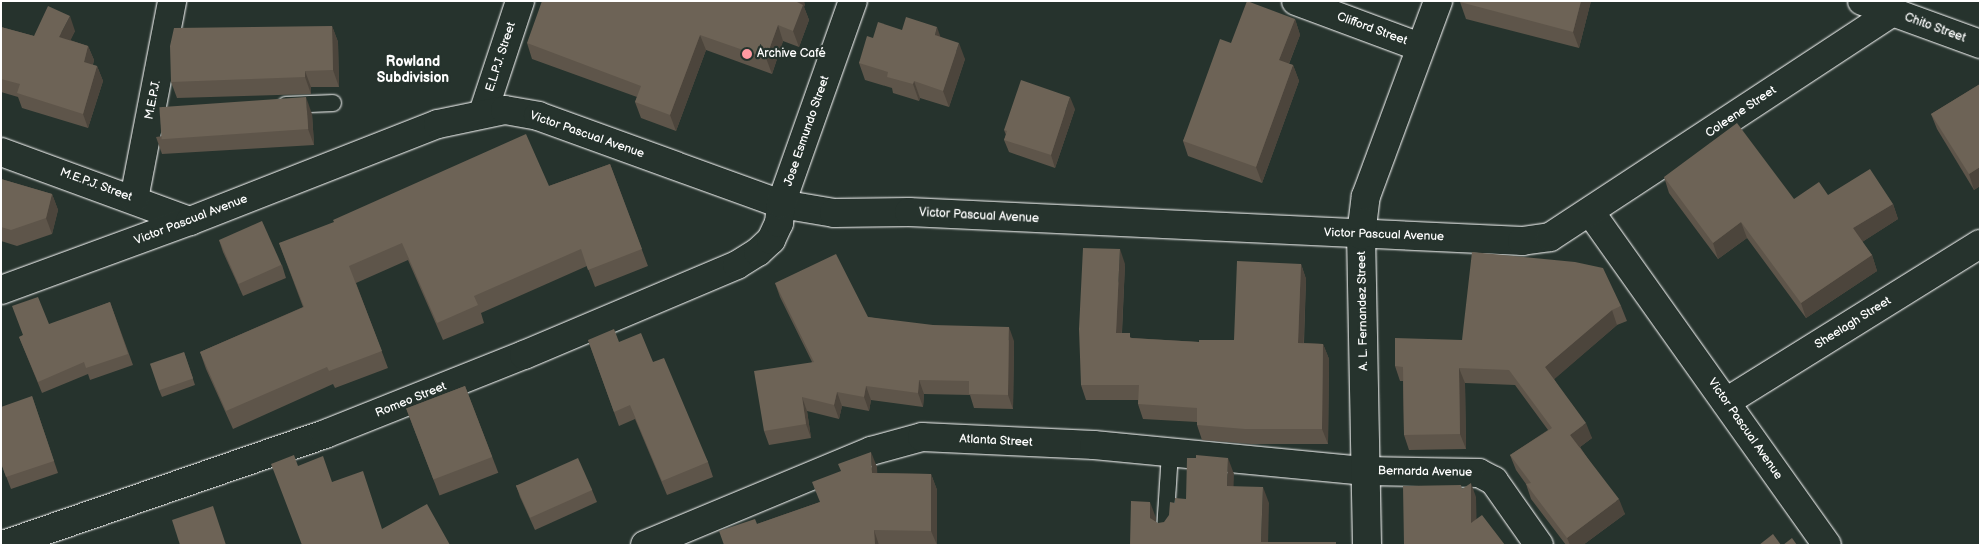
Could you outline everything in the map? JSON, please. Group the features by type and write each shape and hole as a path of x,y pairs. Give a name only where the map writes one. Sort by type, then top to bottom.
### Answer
{"street":[{"name":"M.E.P.J.","path":"134,198 161,108 172,1"},
{"name":"E.L.P.J. Street","path":"483,113 520,1"},
{"name":"Jose Esmundo Street","path":"781,204 853,1"},
{"name":"Clifford Street","path":"1296,1 1420,47"},
{"name":"A. L. Fernandez Street","path":"1367,545 1361,235 1366,196 1438,1"},
{"name":"Chito Street","path":"1862,1 1980,44"},
{"name":"Coleene Street","path":"1591,213 1892,12"},
{"name":"Victor Pascual Avenue","path":"1,290 190,221 438,124 483,113 505,110 538,116 781,204 834,213 909,212 1361,235 1522,241 1550,237 1591,213 1828,545"},
{"name":"M.E.P.J. Street","path":"1,152 134,198 190,221"},
{"name":"Romeo Street","path":"3,545 325,434 524,355 737,265 771,240 779,223 781,204"},
{"name":"Sheelagh Street","path":"1726,402 1980,244"},
{"name":"Atlanta Street","path":"645,545 871,450 922,437 1170,452 1366,470"},
{"name":"Bernarda Avenue","path":"1366,470 1479,473 1494,481 1539,545"}],"lane":[{"path":"266,105 333,103"},
{"path":"1165,530 1170,452"}],"building":[{"path":"542,1 795,1 803,5 793,31 778,25 766,58 700,35 670,115 635,102 641,86 527,43"},
{"path":"1247,1 1295,19 1279,60 1293,65 1256,167 1183,141 1220,39 1231,43"},
{"path":"1461,1 1581,1 1573,32"},
{"path":"48,6 70,16 59,37 88,46 84,62 97,66 83,114 17,93 20,84 1,79 1,27 34,36"},
{"path":"906,17 937,27 935,35 959,43 943,91 914,81 913,84 887,77 888,72 859,63 867,36 873,38 878,22 902,30"},
{"path":"332,26 333,70 305,71 305,77 171,82 170,46 174,28"},
{"path":"1021,80 1070,97 1051,155 1004,140 1007,131 1004,130"},
{"path":"1980,84 1980,167 1969,174 1931,114"},
{"path":"306,97 308,129 162,139 159,107"},
{"path":"1737,123 1794,199 1819,182 1828,195 1870,169 1893,204 1853,228 1872,255 1801,303 1741,222 1713,243 1664,177"},
{"path":"526,134 549,186 610,164 642,249 588,270 581,249 474,296 478,305 437,323 402,243 349,266 382,351 329,371 327,367 226,411 200,352 304,307 279,243 334,222 333,220"},
{"path":"1,179 52,194 46,218 11,230 1,227"},
{"path":"262,221 282,265 239,284 219,240"},
{"path":"1083,248 1120,249 1116,333 1130,333 1130,338 1199,342 1199,340 1234,340 1237,261 1301,264 1298,343 1323,344 1322,429 1245,429 1197,425 1197,408 1138,404 1139,385 1081,385 1079,329"},
{"path":"1472,252 1575,262 1603,268 1621,306 1612,310 1545,367 1586,423 1570,435 1619,499 1567,538 1526,484 1531,483 1510,455 1552,428 1509,370 1459,368 1460,434 1404,435 1403,367 1395,366 1395,338 1462,340"},
{"path":"836,254 868,317 933,325 1009,327 1008,395 969,394 969,381 919,380 918,393 866,386 864,397 837,392 834,405 802,397 806,424 764,431 754,371 814,362 775,283"},
{"path":"38,297 49,324 110,302 128,354 86,368 84,362 38,382 19,337 23,335 12,306"},
{"path":"614,329 619,342 641,333 653,362 664,358 708,462 662,481 630,405 614,412 588,340"},
{"path":"184,352 193,378 159,390 150,364"},
{"path":"465,386 492,457 433,480 406,409"},
{"path":"32,396 54,461 6,477 1,463 1,407"},
{"path":"871,452 872,473 931,474 931,531 874,530 875,545 724,545 719,531 755,519 757,524 820,502 812,482 841,471 838,464"},
{"path":"294,455 298,466 323,456 332,482 363,471 382,529 427,504 450,545 302,545 271,464"},
{"path":"1196,455 1228,458 1227,486 1263,487 1261,542 1336,542 1336,545 1130,545 1131,501 1150,502 1150,518 1158,523 1164,522 1169,515 1170,502 1175,503 1175,498 1186,499 1187,458 1196,458"},
{"path":"578,458 592,490 530,518 516,486"},
{"path":"1471,483 1471,523 1482,515 1505,545 1404,545 1403,486 1461,485 1462,489"},
{"path":"213,506 226,545 180,545 172,520"},
{"path":"1773,534 1781,545 1759,545"},
{"path":"1792,538 1797,545 1783,545"}],"place":[{"name":"Archive Café","path":"747,54"}],"district":[{"name":"Rowland Subdivision","path":"413,70"}]}
